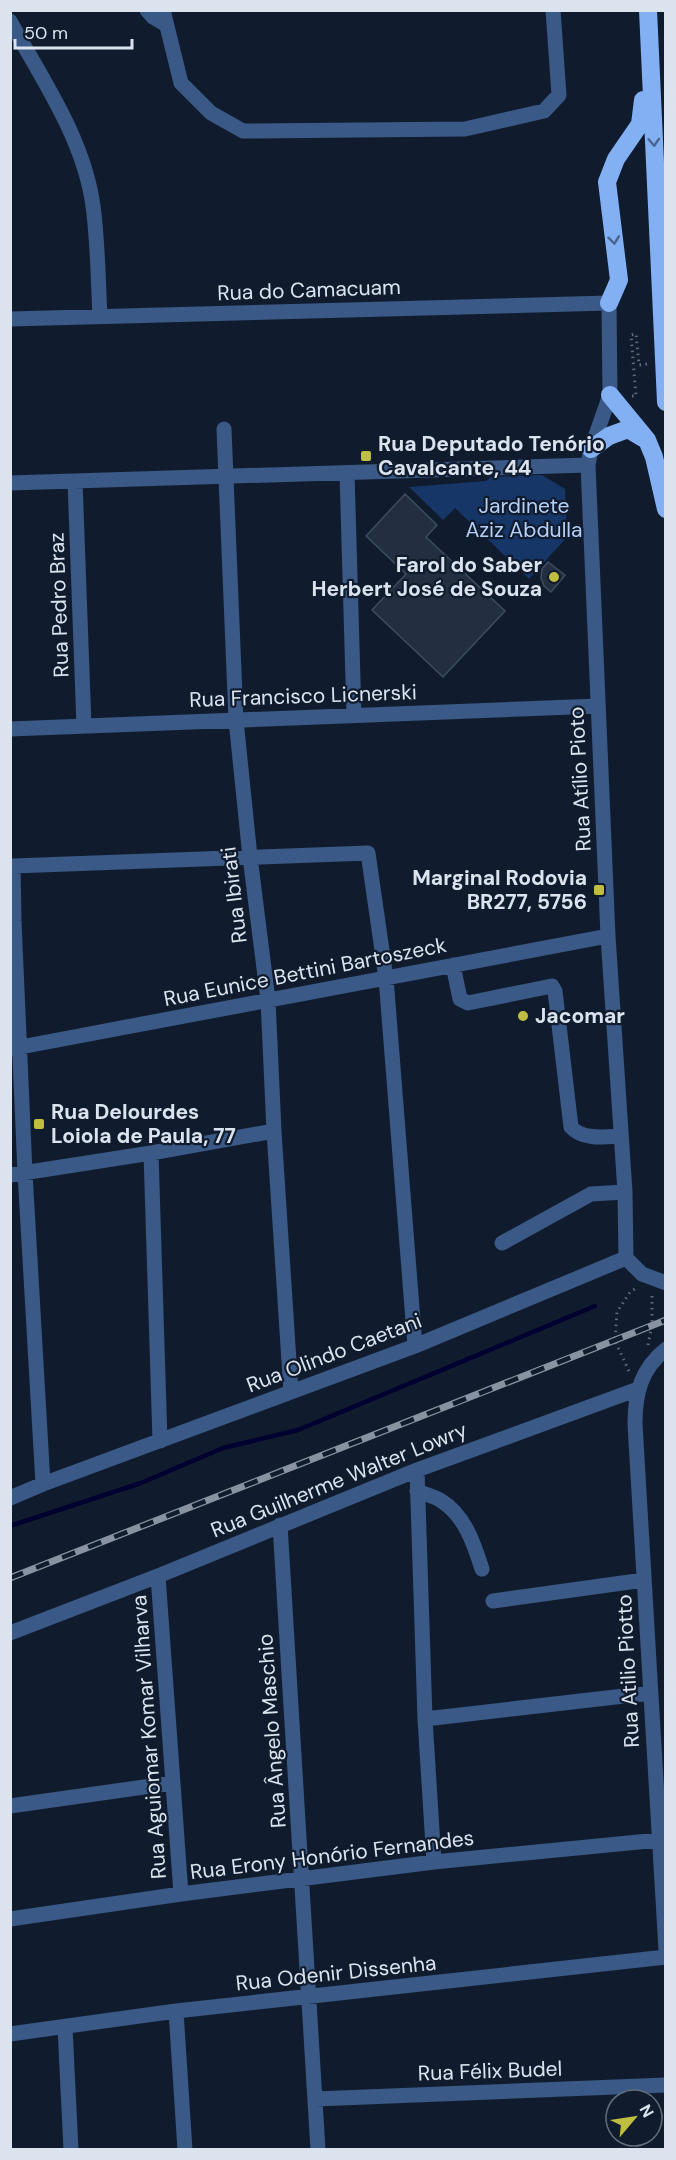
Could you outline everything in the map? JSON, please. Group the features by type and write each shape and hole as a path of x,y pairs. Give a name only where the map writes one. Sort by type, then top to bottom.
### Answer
{"highway":[{"path":"648,10 666,402"},
{"path":"609,303 619,280 607,182 616,159 640,124 649,41"},
{"path":"618,396 647,440 654,457 666,509"},
{"path":"590,457 609,436 628,429 647,440"}],"street":[{"path":"147,10 153,17 164,17 181,83 211,113 243,131 465,129 544,111 559,95 554,10"},
{"path":"10,21 69,128 84,166 93,205 100,317"},
{"name":"Rua do Camacuam","path":"10,319 609,303"},
{"name":"Rua Atílio Pioto","path":"609,303 618,396 590,457 597,706 608,936 625,1192 626,1258"},
{"name":"Rua Ibirati","path":"224,429 236,720 268,1000 291,1392"},
{"path":"10,483 347,473 590,457"},
{"path":"347,473 354,715"},
{"name":"Rua Pedro Braz","path":"75,481 84,726"},
{"name":"Rua Francisco Licnerski","path":"10,729 597,706"},
{"path":"43,1484 18,1174 12,922 13,866 368,853 386,978 415,1346"},
{"name":"Rua Eunice Bettini Bartoszeck","path":"16,1048 608,936"},
{"path":"453,965 460,999 468,1003 552,986 555,991 571,1127 576,1133 599,1137 621,1136"},
{"path":"18,1174 274,1131"},
{"path":"151,1153 160,1441"},
{"path":"502,1243 591,1194 625,1192"},
{"path":"626,1258 635,1268 659,1281"},
{"name":"Rua Olindo Caetani","path":"10,1498 415,1346 626,1258"},
{"path":"638,1389 657,1356 666,1349"},
{"name":"Rua Guilherme Walter Lowry","path":"10,1633 158,1576 417,1470 638,1389"},
{"name":"Rua Atilio Piotto","path":"638,1389 635,1424 666,1950"},
{"path":"417,1470 425,1719 434,1862"},
{"path":"417,1491 440,1500 456,1514 473,1540 482,1569"},
{"name":"Rua Ângelo Maschio","path":"280,1525 318,2150"},
{"name":"Rua Aguiomar Komar Vilharva","path":"158,1576 181,1894"},
{"path":"493,1601 644,1580"},
{"path":"425,1719 651,1693"},
{"path":"10,1806 172,1783"},
{"name":"Rua Erony Honório Fernandes","path":"10,1919 181,1894 434,1862 659,1840"},
{"name":"Rua Odenir Dissenha","path":"10,2034 177,2011 666,1957"},
{"path":"177,2011 185,2150"},
{"path":"65,2027 71,2150"},
{"name":"Rua Félix Budel","path":"315,2098 666,2085"}],"path":[{"path":"618,396 636,396 631,335 636,334 639,365"},
{"path":"638,1389 615,1341 617,1311 630,1292 659,1281 647,1347"}],"green space":[{"name":"Jardinete Aziz Abdulla","path":"542,475 565,489 567,537 529,579 455,508 443,520 409,487 486,481 491,477"}],"building":[{"path":"405,494 437,525 426,537 505,611 443,677 372,610 406,574 366,536"},
{"name":"Farol do Saber Herbert José de Souza","path":"548,562 565,575 551,592 544,586 541,578 542,569"}],"waterway":[{"path":"10,1526 141,1483 223,1448 298,1430 595,1306"}],"railway":[{"path":"10,1578 666,1320"}],"place":[{"name":"Rua Deputado Tenório Cavalcante, 44","path":"366,456"},
{"name":"Farol do Saber Herbert José de Souza","path":"554,577"},
{"name":"Marginal Rodovia BR277, 5756","path":"599,890"},
{"name":"Jacomar","path":"523,1016"},
{"name":"Rua Delourdes Loiola de Paula, 77","path":"39,1124"}]}
